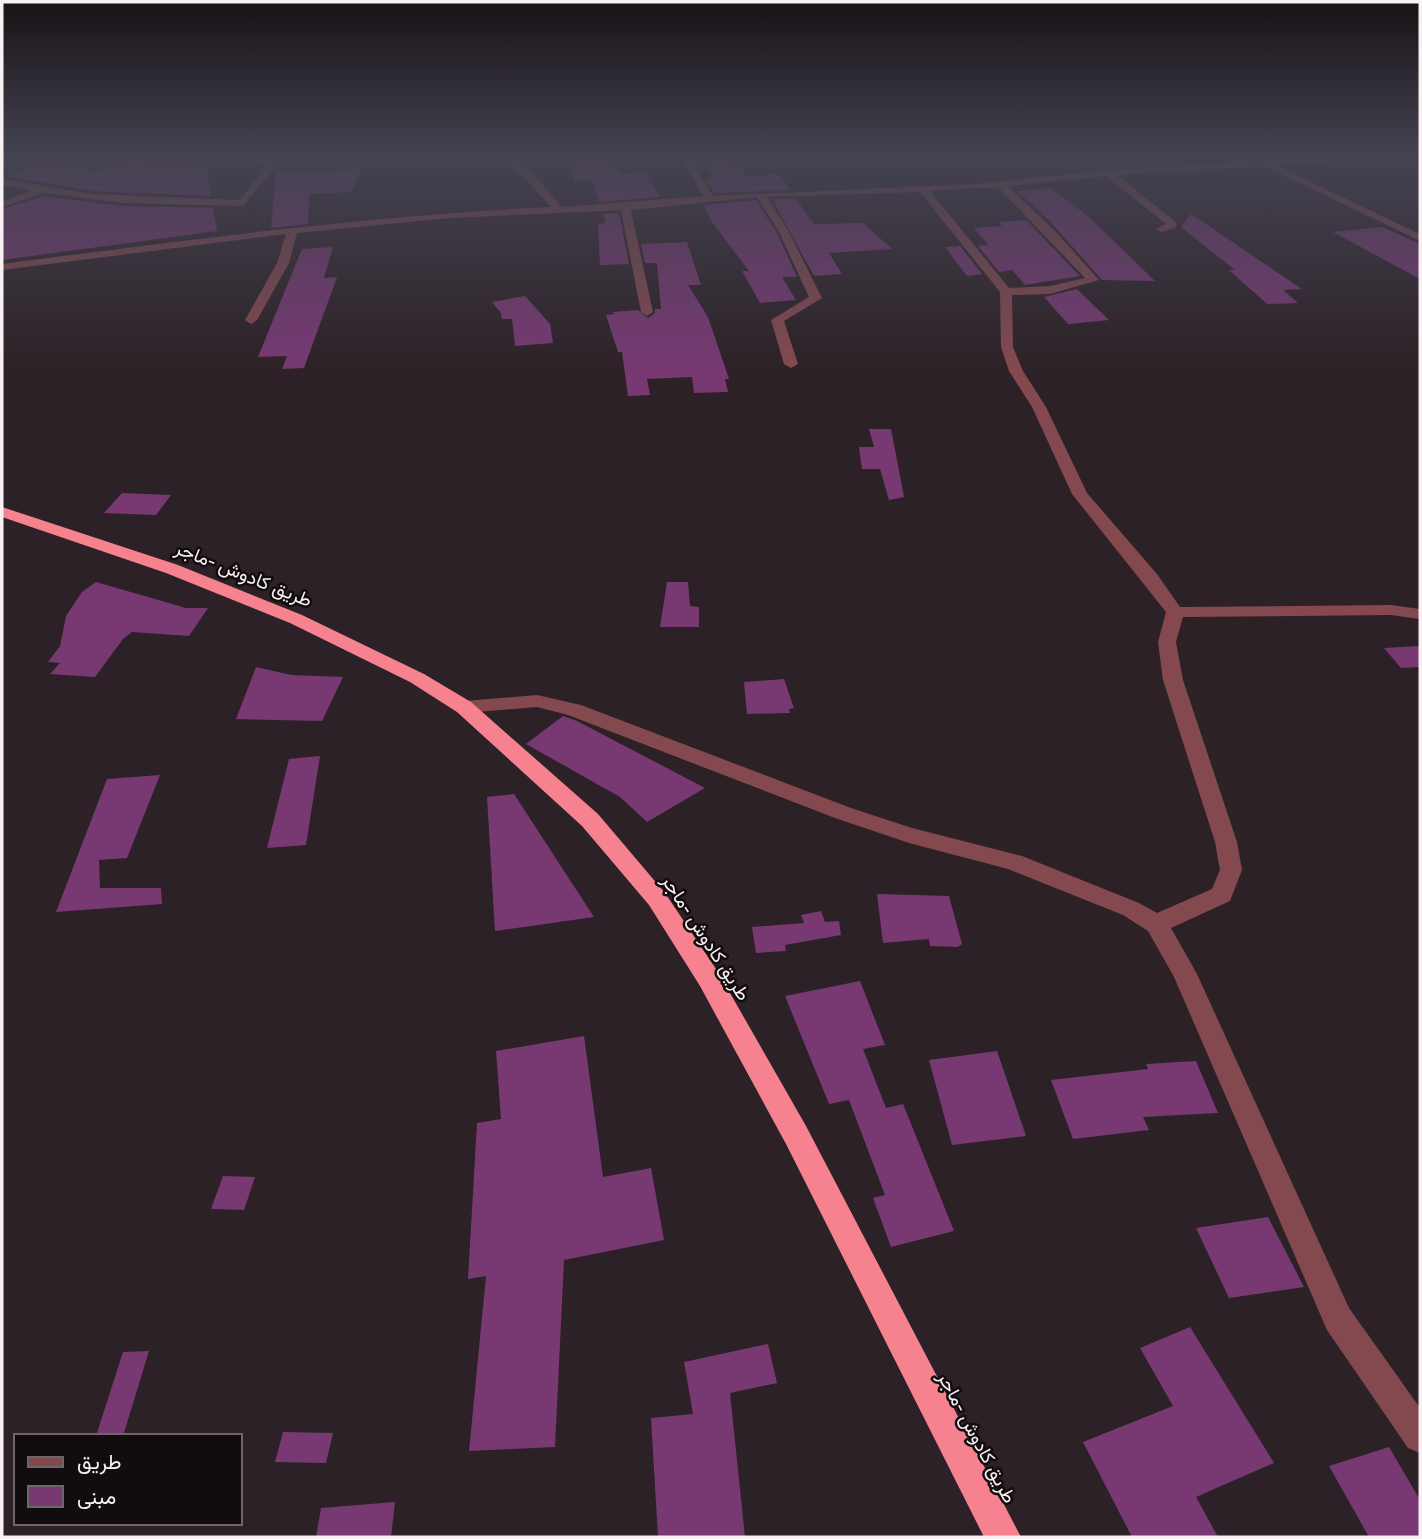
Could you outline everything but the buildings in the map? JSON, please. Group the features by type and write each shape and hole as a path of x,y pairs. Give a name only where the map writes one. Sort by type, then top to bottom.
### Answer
{"highway":[{"name":"طريق كادوش -ماجر","path":"2,512 172,569 296,619 417,678 464,707 590,820 657,899 709,979 796,1135 1003,1537"}],"street":[{"path":"2,267 204,227"},
{"path":"281,227 293,230 326,227"},
{"path":"629,227 647,312"},
{"path":"781,227 816,298 777,320 791,364"},
{"path":"953,227 1006,292 1007,347 1016,371 1039,407 1080,494 1151,578 1175,612"},
{"path":"1006,292 1051,290 1093,280 1045,227"},
{"path":"1161,229 1168,227"},
{"path":"1397,227 1420,238"},
{"path":"251,320 283,263 293,230"},
{"path":"1175,612 1391,610 1420,614"},
{"path":"1156,924 1222,895 1231,870 1219,817 1173,680 1167,642 1175,612"},
{"path":"464,707 537,701 574,710 843,813 909,835 1014,862 1131,909 1156,924 1185,974 1338,1319 1420,1436"}]}
